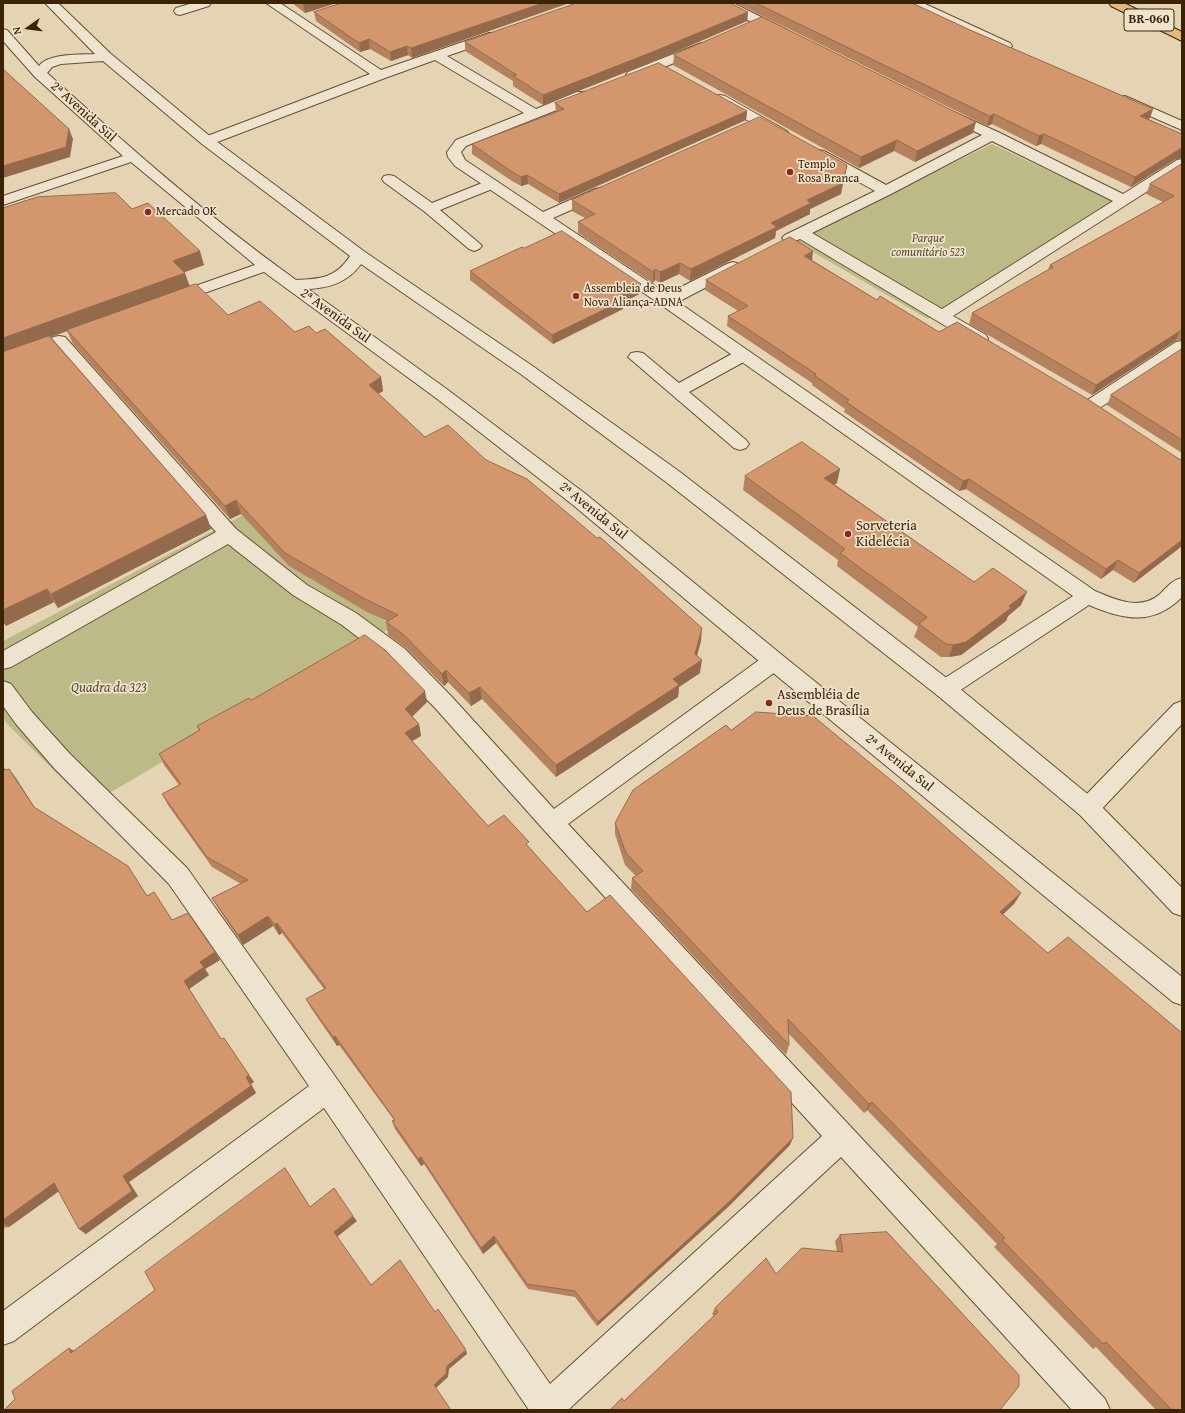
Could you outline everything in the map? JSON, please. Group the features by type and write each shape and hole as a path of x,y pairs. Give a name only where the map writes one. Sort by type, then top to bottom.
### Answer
{"highway":[{"name":"BR-060","path":"1115,3 1182,37"}],"street":[{"path":"51,3 106,57 207,141 359,256 528,372 673,477 945,689 1088,808 1182,905"},
{"path":"180,11 205,3"},
{"path":"272,3 380,75"},
{"path":"724,3 796,39"},
{"path":"913,3 1019,52"},
{"path":"299,21 313,17"},
{"path":"746,28 760,22"},
{"path":"207,141 380,75 504,32"},
{"name":"2ᵃ Avenida Sul","path":"3,33 40,74 133,157 266,266 442,394 580,500 774,661 1182,993"},
{"path":"623,79 660,65 710,43"},
{"path":"437,56 535,114"},
{"path":"40,74 47,64 60,60 106,57"},
{"path":"660,65 673,72"},
{"path":"594,91 461,143 454,152 455,157 460,163 543,217 666,301 1088,596 1114,608 1137,611 1156,607 1182,585"},
{"path":"706,91 792,140"},
{"path":"1111,94 1182,126"},
{"path":"937,108 1123,200"},
{"path":"745,128 759,121"},
{"path":"779,244 886,191 993,135"},
{"path":"806,147 886,191"},
{"path":"3,201 133,157"},
{"path":"941,317 1182,163"},
{"path":"389,179 430,209 474,246"},
{"path":"430,209 492,184"},
{"path":"543,217 615,185"},
{"path":"800,233 996,349"},
{"path":"292,285 316,284 332,280 346,273 359,256"},
{"path":"666,301 744,262"},
{"path":"156,306 266,266"},
{"path":"60,341 229,534 300,590 349,619 397,655 444,703 552,823 1094,1410"},
{"path":"1091,405 1182,346"},
{"path":"678,390 743,355"},
{"path":"637,357 678,390 740,444"},
{"path":"3,661 229,534"},
{"path":"945,689 1088,596"},
{"path":"552,823 774,661"},
{"path":"3,690 24,718 62,761 178,876 328,1089 546,1409 842,1137"},
{"path":"1088,808 1182,710"},
{"path":"3,1330 328,1089"}],"green space":[{"name":"Parque comunitário 523","path":"992,144 1121,205 928,319 794,241"},
{"name":"Quadra da 323","path":"245,514 311,579 394,626 89,805 7,724 3,717 3,641"}],"building":[{"path":"342,3 543,3 411,48 407,46 390,52 369,39 359,43 314,12"},
{"path":"577,3 730,3 748,12 655,51 543,95 513,76 517,75 465,42"},
{"path":"756,3 912,3 970,30 1153,109 1140,116 1182,134 1182,149 1135,177 1044,134 1039,136 994,114 990,116"},
{"path":"762,17 976,122 917,151 897,140 861,157 674,55"},
{"path":"659,63 747,111 559,194 527,175 521,177 512,172 472,144 564,109 555,103"},
{"path":"3,69 69,129 66,147 3,166"},
{"path":"760,117 847,165 843,183 807,200 811,203 771,223 777,227 691,269 680,263 660,272 655,269 653,272 578,222 595,214 572,200"},
{"path":"1182,164 1182,330 1096,385 972,313 1053,267 1050,265 1174,196 1150,184"},
{"path":"116,193 132,209 148,203 200,251 173,261 185,273 3,338 3,208 37,197"},
{"path":"562,231 641,284 618,296 624,300 552,335 470,271 522,247 524,248"},
{"path":"790,237 813,251 804,256 877,300 880,296 939,332 957,322 1089,400 1182,460 1182,540 1139,573 1118,560 1106,569 969,479 963,481 846,402 849,400 814,375 816,374 728,316 748,306 706,280"},
{"path":"196,284 228,315 260,301 295,332 309,326 316,333 325,329 381,377 369,385 425,437 448,425 486,460 527,479 597,538 600,537 702,628 695,654 702,660 673,679 679,685 556,765 480,687 469,693 446,670 442,674 404,635 386,622 398,615 365,599 285,553 236,500 225,506 67,330"},
{"path":"49,336 206,515 51,594 47,589 3,610 3,352"},
{"path":"1182,349 1182,440 1111,395"},
{"path":"802,442 840,469 824,478 974,582 993,568 1027,592 1009,606 1011,608 966,642 953,645 946,644 919,624 927,617 840,553 845,549 745,476"},
{"path":"365,635 385,650 425,691 405,709 419,724 405,733 488,826 504,815 529,842 526,844 587,912 610,895 791,1092 793,1138 731,1200 598,1322 575,1291 527,1284 494,1236 481,1248 421,1157 418,1159 392,1121 395,1120 335,1036 333,1037 306,999 326,988 277,923 275,925 268,916 238,935 212,898 248,880 207,857 162,794 181,784 159,754 200,730 197,726 249,698 251,700"},
{"path":"756,712 813,716 903,790 1021,893 1000,912 1048,953 1068,937 1182,1033 1182,1410 1172,1410 1106,1342 1103,1344 1002,1240 1005,1238 872,1102 869,1104 788,1019 789,1045 632,878 643,871 626,853 615,823 633,790 726,725 731,730"},
{"path":"3,767 5,770 9,769 34,807 128,866 147,896 154,892 172,920 188,913 215,952 200,962 204,967 184,981 221,1039 224,1038 249,1075 246,1077 251,1086 123,1176 132,1191 79,1229 54,1183 3,1220"},
{"path":"285,1168 310,1207 334,1188 353,1216 334,1232 371,1285 400,1260 435,1312 438,1309 466,1350 447,1366 446,1374 434,1385 451,1410 4,1410 15,1399 12,1391 69,1348 71,1353 155,1290 145,1272"},
{"path":"887,1232 1019,1375 1019,1386 1000,1410 610,1410 622,1398 624,1401 718,1312 715,1308 766,1258 776,1274 802,1248 843,1252 840,1235"}],"place":[{"name":"Templo Rosa Branca","path":"790,172"},
{"name":"Mercado OK","path":"148,212"},
{"name":"Assembleia de Deus Nova Aliança-ADNA","path":"576,296"},
{"name":"Sorveteria Kidelécia","path":"848,534"},
{"name":"Assembléia de Deus de Brasília","path":"769,703"}]}
